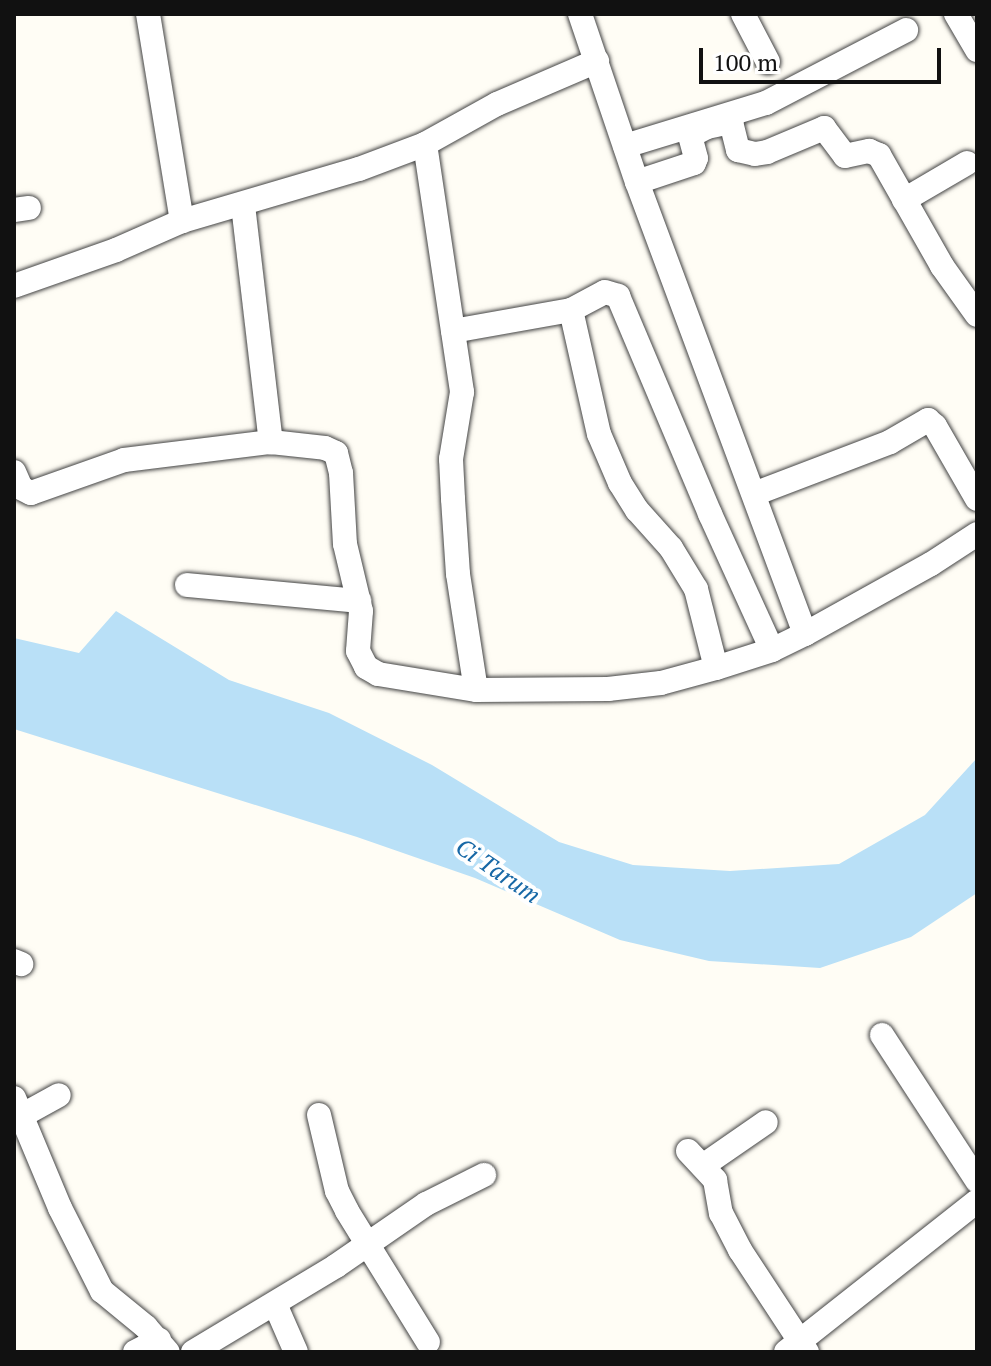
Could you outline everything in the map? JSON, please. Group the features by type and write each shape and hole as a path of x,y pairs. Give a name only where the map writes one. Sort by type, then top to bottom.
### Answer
{"street":[{"path":"148,14 182,221"},
{"path":"580,14 637,182 805,634"},
{"path":"743,14 768,62"},
{"path":"956,14 977,50"},
{"path":"625,146 766,103 906,30"},
{"path":"14,286 116,250 182,221 359,169 425,144 497,104 597,61"},
{"path":"637,182 694,163 696,158 690,136 707,127 731,122 738,150 755,154 824,128 845,156 869,151 879,155 942,266 977,315"},
{"path":"425,144 462,392 451,459 458,574 476,690"},
{"path":"904,200 967,163"},
{"path":"243,205 271,442"},
{"path":"453,331 571,310 605,292 618,296 710,514 772,650"},
{"path":"571,310 599,434 629,496 671,548 696,589 716,668"},
{"path":"754,494 890,442 928,420 935,426 977,499"},
{"path":"14,472 21,488 31,493 124,460 271,442 325,448 336,453 341,473 345,544 359,601 358,651 366,667 378,674 476,690 608,689 661,683 716,668 772,650 805,634 931,564 977,534"},
{"path":"187,585 359,601"},
{"path":"882,1035 977,1181"},
{"path":"59,1095 17,1107 60,1208 102,1291 163,1346"},
{"path":"319,1115 337,1191 428,1342"},
{"path":"766,1122 696,1158 715,1180 721,1213 797,1348 977,1201"},
{"path":"193,1352 275,1304 426,1204 484,1175"},
{"path":"275,1304 296,1352"},
{"path":"135,1352 163,1346"}],"water":[{"name":"Ci Tarum","path":"116,611 229,680 329,713 432,765 559,842 633,865 730,871 839,864 925,815 977,758 977,893 911,937 820,968 709,961 620,940 475,878 357,837 14,729 14,638 79,653"}]}
